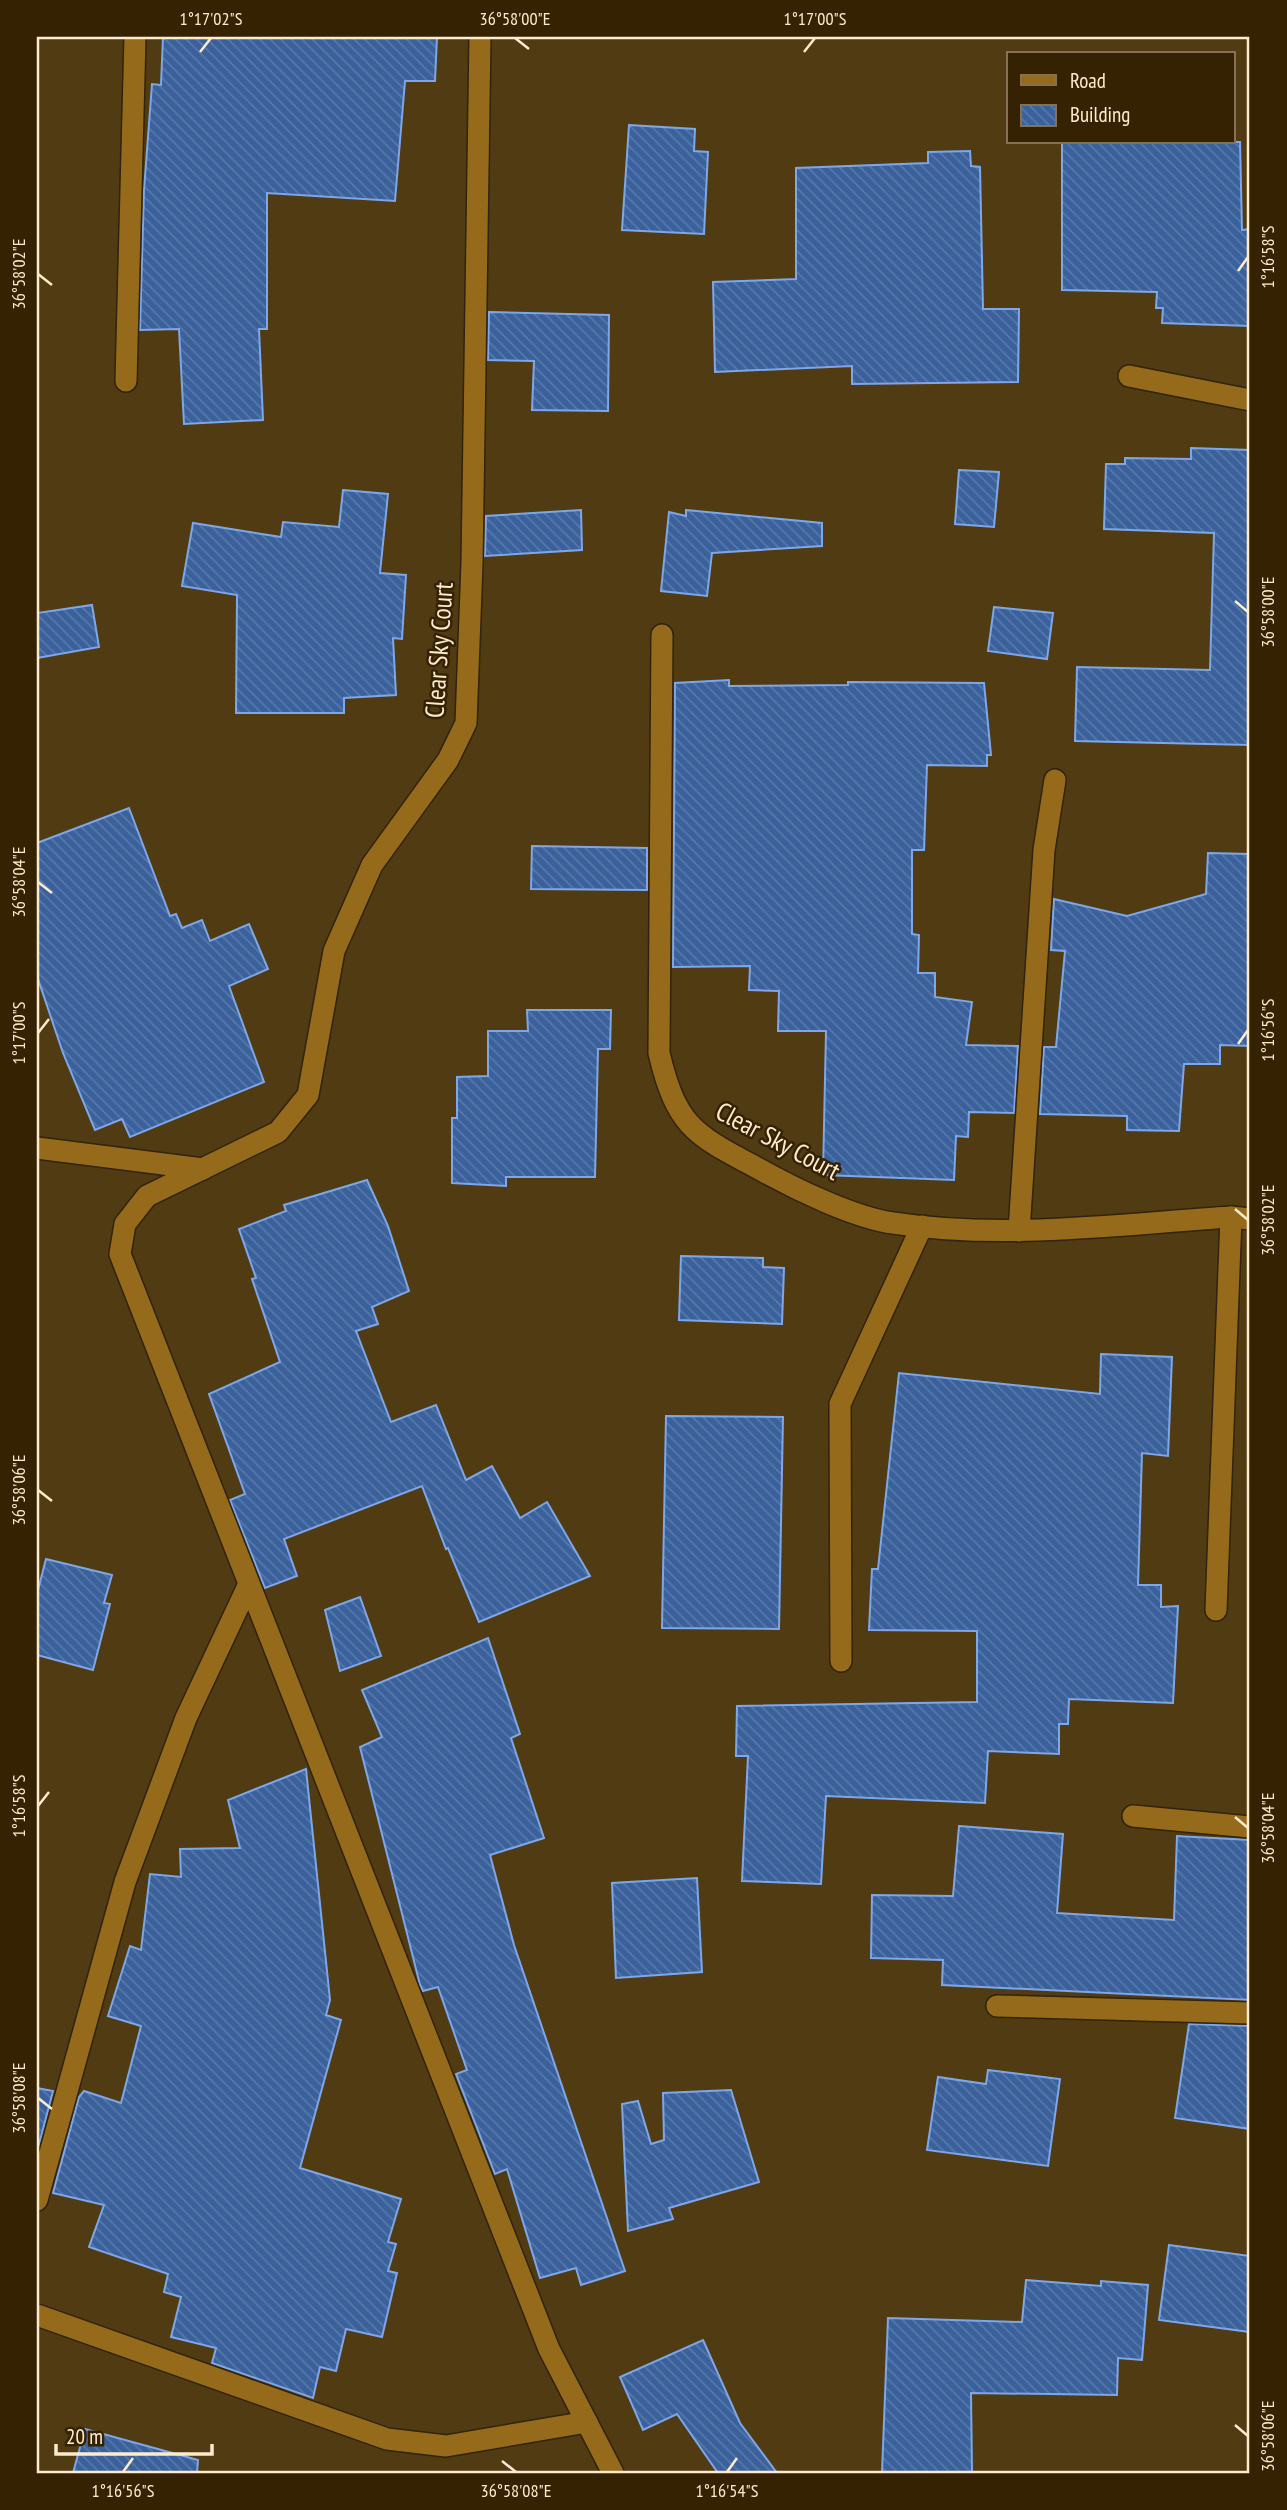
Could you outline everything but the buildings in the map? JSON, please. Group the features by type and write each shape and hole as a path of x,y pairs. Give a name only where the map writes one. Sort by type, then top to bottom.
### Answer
{"street":[{"path":"126,381 135,37"},
{"name":"Clear Sky Court","path":"248,1586 120,1254 125,1224 147,1196 278,1132 307,1095 334,951 372,865 447,760 466,723 472,563 480,37"},
{"path":"1129,376 1250,400"},
{"name":"Clear Sky Court","path":"662,635 659,1053 667,1090 681,1115 701,1137 783,1182 890,1223 1019,1231 1241,1218"},
{"path":"1019,1231 1044,850 1055,780"},
{"path":"37,1148 203,1169"},
{"path":"1216,1610 1241,1218"},
{"path":"841,1661 840,1404 922,1226"},
{"path":"37,2200 125,1882 186,1718 248,1586"},
{"path":"248,1586 549,2349 613,2473"},
{"path":"1133,1816 1250,1827"},
{"path":"998,2006 1250,2013"},
{"path":"37,2315 387,2439 446,2446 587,2422"}]}
